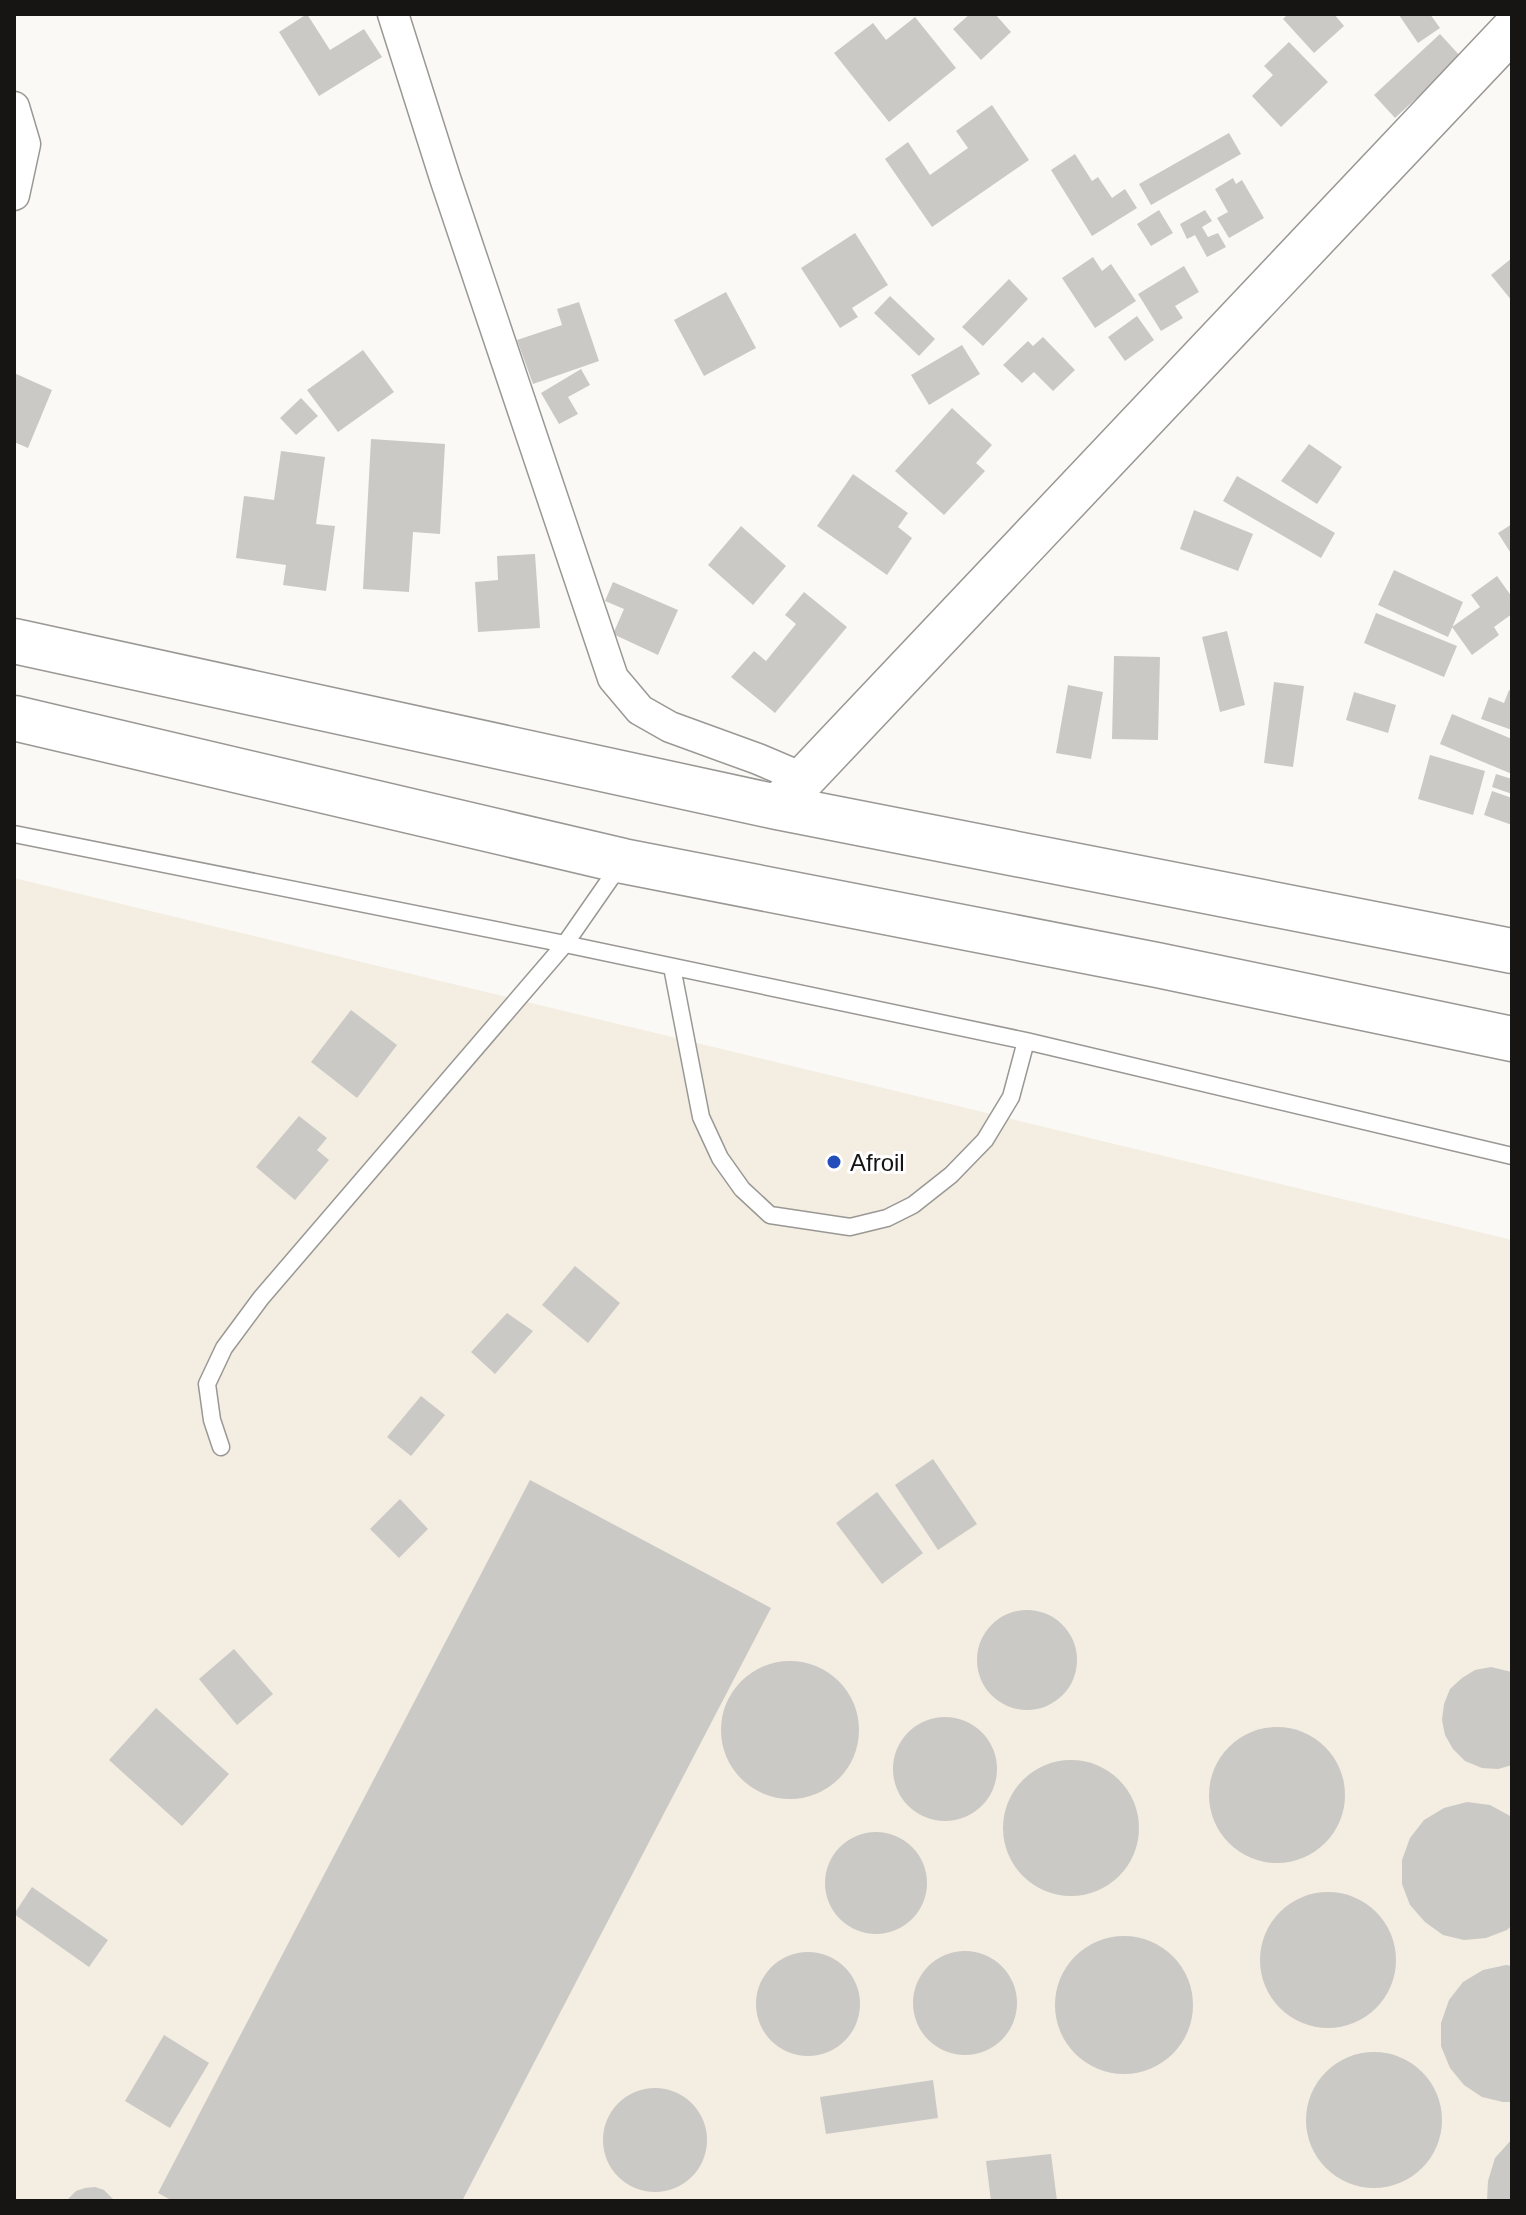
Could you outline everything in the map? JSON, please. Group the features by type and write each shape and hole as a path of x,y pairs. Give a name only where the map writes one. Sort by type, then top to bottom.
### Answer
{"main road":[{"path":"14,641 791,793 1512,951"},
{"path":"14,718 623,861 1157,965 1512,1039"}],"street":[{"path":"393,14 613,678 640,710 670,727 758,759 791,793 1512,30"},
{"path":"14,107 25,144 14,195"}],"lane":[{"path":"14,834 565,944 1026,1041 1512,1156"},
{"path":"221,1447 212,1420 207,1384 224,1348 261,1298 565,944 623,861"},
{"path":"672,967 701,1117 720,1158 742,1189 770,1215 850,1227 887,1218 913,1205 951,1175 985,1140 1011,1097 1026,1041"}],"shaded area":[{"path":"14,878 1512,1240 1512,2201 14,2201"}],"building":[{"path":"307,14 330,50 364,29 382,57 319,96 279,32"},
{"path":"970,14 995,14 1011,32 981,60 953,29"},
{"path":"1288,14 1334,14 1344,26 1314,53 1283,19"},
{"path":"1401,14 1430,14 1440,28 1418,43"},
{"path":"915,17 956,68 889,122 834,53 873,23 886,40"},
{"path":"1440,34 1461,57 1395,118 1374,95"},
{"path":"1289,42 1328,82 1281,127 1252,96 1273,75 1264,66"},
{"path":"992,105 1029,160 932,227 885,159 908,142 930,175 968,148 956,131"},
{"path":"1229,133 1241,154 1151,205 1139,184"},
{"path":"1075,154 1092,181 1098,177 1112,198 1125,189 1137,208 1092,236 1051,170"},
{"path":"1233,178 1236,184 1242,180 1264,218 1229,238 1217,218 1228,212 1215,189"},
{"path":"1159,210 1173,233 1151,246 1137,224"},
{"path":"1205,210 1212,221 1202,227 1208,237 1218,233 1226,247 1207,257 1195,235 1187,239 1180,224"},
{"path":"855,233 888,285 852,308 858,317 840,328 801,268"},
{"path":"1093,257 1102,271 1111,264 1136,301 1095,328 1062,278"},
{"path":"1512,258 1512,301 1491,275"},
{"path":"1184,266 1199,292 1175,306 1183,318 1161,331 1138,294"},
{"path":"1009,279 1028,299 983,346 962,327"},
{"path":"726,292 756,348 704,376 674,320"},
{"path":"890,296 935,339 919,356 874,313"},
{"path":"579,302 599,361 533,384 517,340 562,325 557,309"},
{"path":"1137,316 1154,340 1125,361 1108,337"},
{"path":"1043,337 1075,370 1053,391 1034,372 1022,383 1003,365 1028,341 1033,346"},
{"path":"962,345 980,374 929,405 911,375"},
{"path":"363,350 394,392 338,432 307,390"},
{"path":"581,369 590,385 568,397 578,414 559,424 541,393"},
{"path":"14,373 52,390 28,448 14,442"},
{"path":"301,398 318,416 296,435 280,418"},
{"path":"952,408 992,445 976,463 985,471 944,515 895,471"},
{"path":"371,439 445,444 440,534 413,532 409,592 363,589"},
{"path":"1309,444 1342,467 1317,504 1281,481"},
{"path":"281,451 325,457 316,524 335,526 326,591 283,585 286,565 236,558 244,496 274,500"},
{"path":"853,474 908,513 898,527 912,538 887,575 817,526"},
{"path":"1237,476 1335,533 1321,558 1223,501"},
{"path":"1194,510 1253,534 1238,571 1180,549"},
{"path":"1512,524 1512,555 1498,533"},
{"path":"741,526 786,566 753,605 708,565"},
{"path":"535,554 540,628 478,632 475,582 498,580 497,556"},
{"path":"1394,570 1463,602 1448,637 1378,605"},
{"path":"1497,576 1512,597 1512,614 1494,627 1499,635 1472,655 1452,627 1480,607 1471,595"},
{"path":"613,582 678,610 658,655 613,634 624,609 605,601"},
{"path":"804,592 847,627 775,713 731,677 754,651 766,661 796,624 785,615"},
{"path":"1376,613 1457,646 1444,677 1364,643"},
{"path":"1227,631 1245,705 1220,712 1202,637"},
{"path":"1114,656 1160,657 1158,740 1112,739"},
{"path":"1274,682 1304,686 1293,767 1264,763"},
{"path":"1068,685 1103,692 1091,759 1056,753"},
{"path":"1509,690 1512,692 1512,730 1481,719 1489,697 1504,703"},
{"path":"1354,692 1396,705 1388,733 1346,720"},
{"path":"1452,714 1512,739 1512,774 1440,744"},
{"path":"1430,755 1485,771 1473,815 1418,799"},
{"path":"1496,774 1512,779 1512,794 1492,787"},
{"path":"1492,791 1512,798 1512,825 1484,815"},
{"path":"351,1010 397,1045 357,1098 311,1062"},
{"path":"299,1116 327,1138 317,1150 329,1160 295,1200 256,1167"},
{"path":"575,1266 620,1303 588,1343 542,1305"},
{"path":"507,1313 533,1331 495,1374 471,1352"},
{"path":"421,1396 445,1415 411,1456 387,1437"},
{"path":"933,1459 977,1524 938,1550 895,1485"},
{"path":"530,1480 771,1608 462,2201 173,2201 158,2193"},
{"path":"877,1492 923,1553 882,1584 836,1523"},
{"path":"400,1499 428,1529 399,1558 370,1529"},
{"path":"1027,1610 1046,1613 1063,1624 1074,1641 1077,1660 1074,1679 1063,1696 1046,1707 1027,1710 1008,1707 991,1696 980,1679 977,1660 980,1641 991,1624 1008,1613"},
{"path":"234,1649 273,1694 237,1725 199,1679"},
{"path":"790,1661 816,1666 839,1681 854,1704 859,1730 854,1756 839,1779 816,1794 790,1799 764,1794 741,1779 726,1756 721,1730 726,1704 741,1681 764,1666"},
{"path":"1491,1667 1512,1672 1512,1765 1498,1769 1482,1768 1465,1761 1445,1735 1442,1720 1450,1689 1475,1670"},
{"path":"156,1708 229,1774 182,1826 109,1760"},
{"path":"945,1717 965,1721 988,1740 997,1769 993,1789 974,1812 945,1821 925,1817 902,1798 893,1769 897,1749 916,1726"},
{"path":"1277,1727 1303,1732 1325,1747 1340,1769 1345,1795 1340,1821 1325,1843 1303,1858 1277,1863 1251,1858 1229,1843 1214,1821 1209,1795 1214,1769 1229,1747 1251,1732"},
{"path":"1071,1760 1097,1765 1119,1780 1134,1802 1139,1828 1134,1854 1119,1876 1097,1891 1071,1896 1045,1891 1023,1876 1008,1854 1003,1828 1008,1802 1023,1780 1045,1765"},
{"path":"1467,1802 1490,1805 1512,1817 1512,1925 1486,1938 1464,1940 1443,1935 1425,1922 1410,1905 1402,1884 1402,1860 1410,1838 1424,1820 1444,1808"},
{"path":"876,1832 896,1836 912,1847 923,1863 927,1883 923,1903 912,1919 896,1930 876,1934 856,1930 840,1919 829,1903 825,1883 829,1863 840,1847 856,1836"},
{"path":"32,1887 108,1940 89,1967 14,1914"},
{"path":"1328,1892 1354,1897 1376,1912 1391,1934 1396,1960 1391,1986 1376,2008 1354,2023 1328,2028 1302,2023 1280,2008 1265,1986 1260,1960 1265,1934 1280,1912 1302,1897"},
{"path":"1124,1936 1150,1941 1173,1956 1188,1979 1193,2005 1188,2031 1173,2054 1150,2069 1124,2074 1098,2069 1075,2054 1060,2031 1055,2005 1060,1979 1075,1956 1098,1941"},
{"path":"965,1951 985,1955 1002,1966 1013,1983 1017,2003 1013,2023 1002,2040 985,2051 965,2055 945,2051 928,2040 917,2023 913,2003 917,1983 928,1966 945,1955"},
{"path":"808,1952 828,1956 845,1967 856,1984 860,2004 856,2024 845,2041 828,2052 808,2056 788,2052 771,2041 760,2024 756,2004 760,1984 771,1967 788,1956"},
{"path":"1512,1966 1512,2102 1482,2097 1464,2085 1450,2068 1441,2046 1441,2023 1449,2000 1463,1982 1483,1970"},
{"path":"164,2035 209,2063 170,2128 125,2101"},
{"path":"1374,2052 1400,2057 1422,2072 1437,2094 1442,2120 1437,2146 1422,2168 1400,2183 1374,2188 1348,2183 1326,2168 1311,2146 1306,2120 1311,2094 1326,2072 1348,2057"},
{"path":"933,2080 938,2118 826,2134 820,2097"},
{"path":"655,2088 675,2092 692,2103 703,2120 707,2140 703,2160 692,2177 675,2188 655,2192 635,2188 618,2177 607,2160 603,2140 607,2120 618,2103 635,2092"},
{"path":"1512,2139 1512,2201 1487,2201 1488,2181 1495,2158"},
{"path":"1051,2154 1057,2201 991,2201 986,2161"},
{"path":"95,2187 104,2190 115,2201 66,2201 76,2191"}],"place":[{"name":"Afroil","path":"834,1162"}]}
